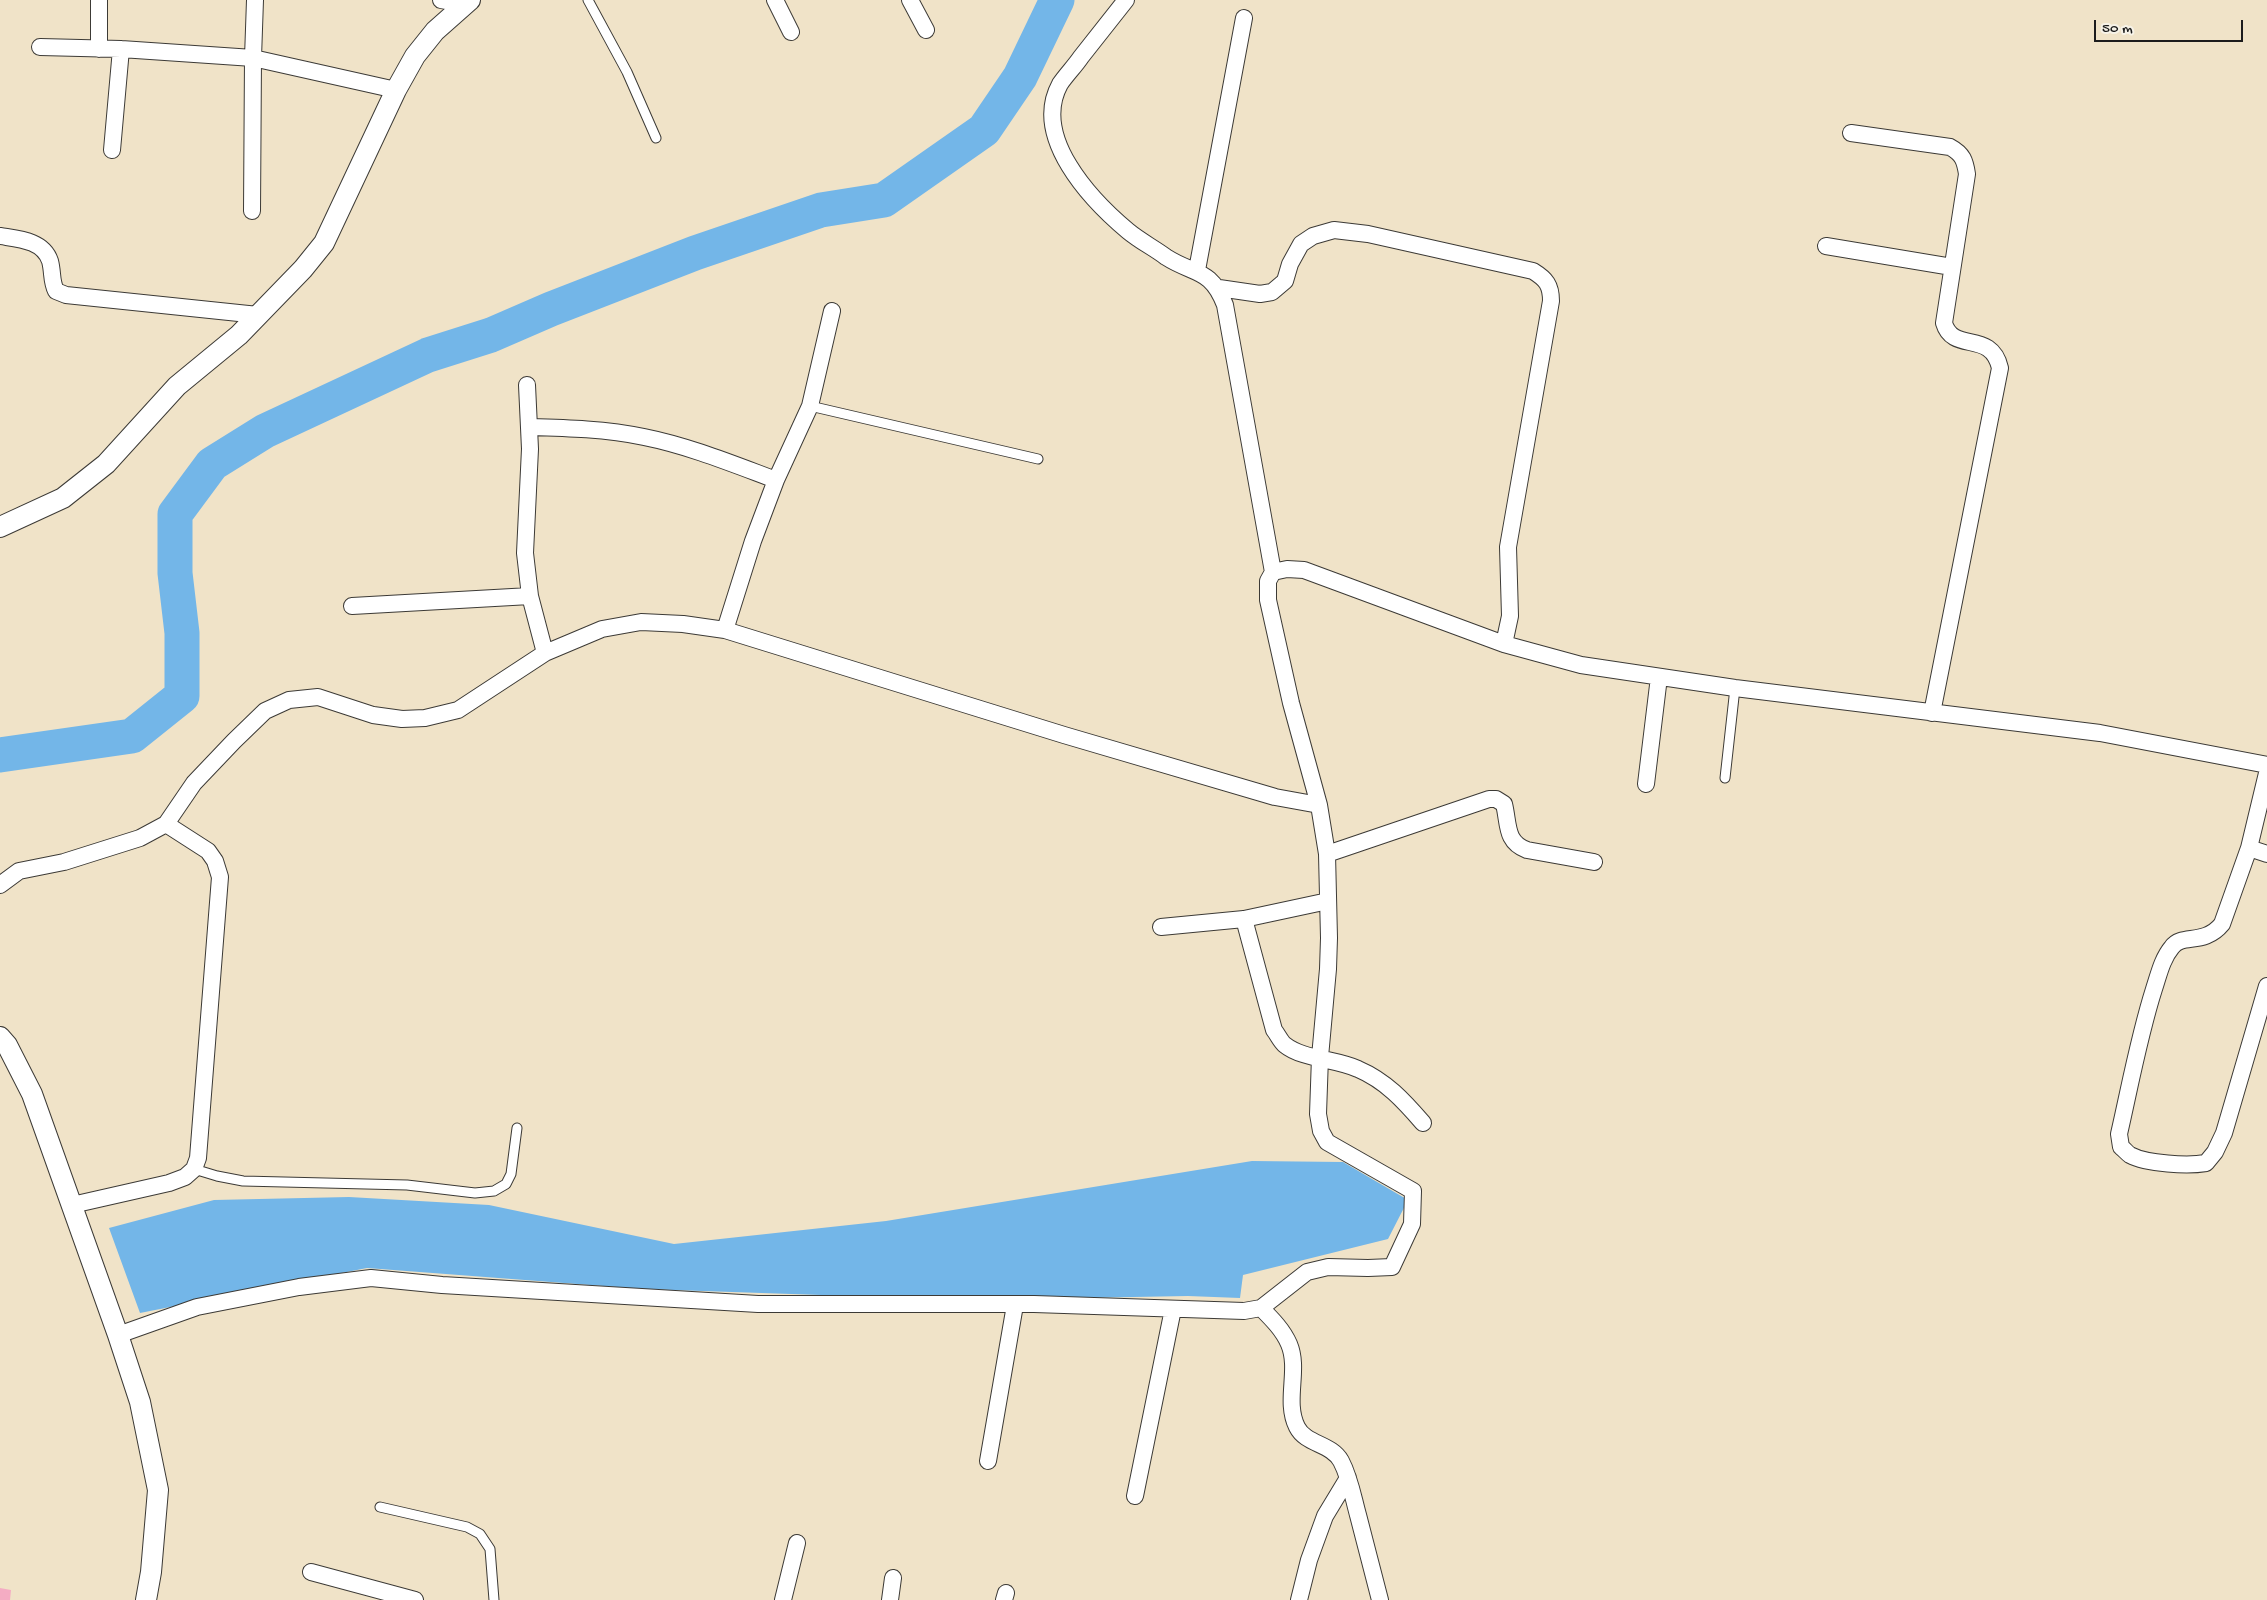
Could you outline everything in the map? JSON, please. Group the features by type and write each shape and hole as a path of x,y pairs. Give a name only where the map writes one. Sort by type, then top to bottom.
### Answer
{"street":[{"path":"99,49 100,0"},
{"path":"252,211 255,0"},
{"path":"441,0 467,2"},
{"path":"775,0 791,32"},
{"path":"910,0 926,30"},
{"path":"1126,0 1060,84 1054,103 1052,126 1062,154 1092,195 1129,232 1171,260 1197,270 1219,288 1260,294 1272,292 1285,281 1290,264 1301,244 1313,236 1334,230 1368,234 1533,271 1545,279 1551,290 1551,301 1508,547 1510,616 1504,644"},
{"path":"0,527 63,498 106,464 171,392 239,335 303,269 324,244 396,90 414,56 435,31 467,2"},
{"path":"1197,270 1244,18"},
{"path":"40,47 121,49 253,58 396,90"},
{"path":"112,150 121,49"},
{"path":"1851,133 1950,147 1960,152 1966,162 1967,174 1944,323 1947,332 1954,337 1991,348 1997,356 2000,368 1932,713"},
{"path":"0,236 32,242 43,251 50,261 52,284 56,292 66,295 258,315"},
{"path":"1826,246 1952,267"},
{"path":"115,1328 197,1307 299,1286 371,1278 442,1285 758,1304 1122,1306 1244,1311 1261,1308 1307,1272 1328,1267 1392,1267 1412,1224 1413,1191 1327,1142 1320,1132 1318,1114 1320,1057 1328,968 1327,854 1319,805 1291,703 1268,600 1268,580 1273,572 1225,305 1219,288"},
{"path":"725,630 753,542 776,480 810,406 832,311"},
{"path":"527,385 530,450 525,553 530,596 545,653"},
{"path":"529,427 597,429 645,437 700,452 776,480"},
{"path":"1273,572 1287,569 1304,570 1504,644 1581,665 1735,688 2100,733 2267,765"},
{"path":"352,606 530,596"},
{"path":"0,885 19,871 64,862 140,838 166,824 194,783 227,748 265,711 289,700 318,697 373,715 402,720 425,718 458,710 545,653 602,629 641,622 683,624 725,630 1064,735 1275,797 1319,805"},
{"path":"1646,784 1660,677"},
{"path":"2267,773 2249,848 2222,924 2215,932 2203,939 2184,940 2173,944 2164,959 2146,1013 2119,1134 2121,1147 2130,1155 2192,1165 2206,1163 2215,1152 2224,1133 2267,986"},
{"path":"1327,854 1489,799 1496,799 1504,804 1510,837 1517,846 1527,850 1594,862"},
{"path":"75,1214 185,1177 194,1169 198,1158 220,877 208,851 166,824"},
{"path":"2249,848 2267,854"},
{"path":"1161,928 1244,919 1328,901"},
{"path":"1244,919 1274,1030 1283,1044 1295,1052 1357,1068 1376,1077 1400,1096 1423,1123"},
{"path":"0,1037 7,1045 32,1094 140,1402 158,1490 151,1572 146,1600"},
{"path":"988,1461 1014,1305"},
{"path":"1261,1308 1280,1328 1290,1345 1292,1360 1291,1413 1297,1428 1307,1440 1324,1447 1340,1458 1348,1478 1380,1600"},
{"path":"1135,1496 1173,1309"},
{"path":"1299,1600 1309,1560 1325,1516 1348,1478"},
{"path":"783,1600 797,1543"},
{"path":"311,1572 416,1600"},
{"path":"890,1600 893,1578"}],"lane":[{"path":"588,0 627,72 656,138"},
{"path":"810,406 1038,459"},
{"path":"1726,778 1735,688"},
{"path":"194,1169 243,1181 407,1185 475,1192 494,1191 506,1184 511,1174 517,1128"},
{"path":"380,1507 467,1527 480,1534 490,1549 494,1600"}],"water":[{"path":"1252,1161 1343,1162 1408,1200 1388,1239 1243,1275 1240,1298 1188,1296 969,1300 643,1289 367,1268 140,1313 109,1228 214,1200 349,1197 489,1205 674,1244 886,1221"}],"building":[{"path":"0,1588 11,1590 10,1600 0,1600"}],"waterway":[{"path":"0,755 132,736 182,696 182,633 175,573 175,514 212,464 265,431 428,355 491,335 551,309 695,253 821,210 884,200 984,130 1020,77 1057,0"}]}
